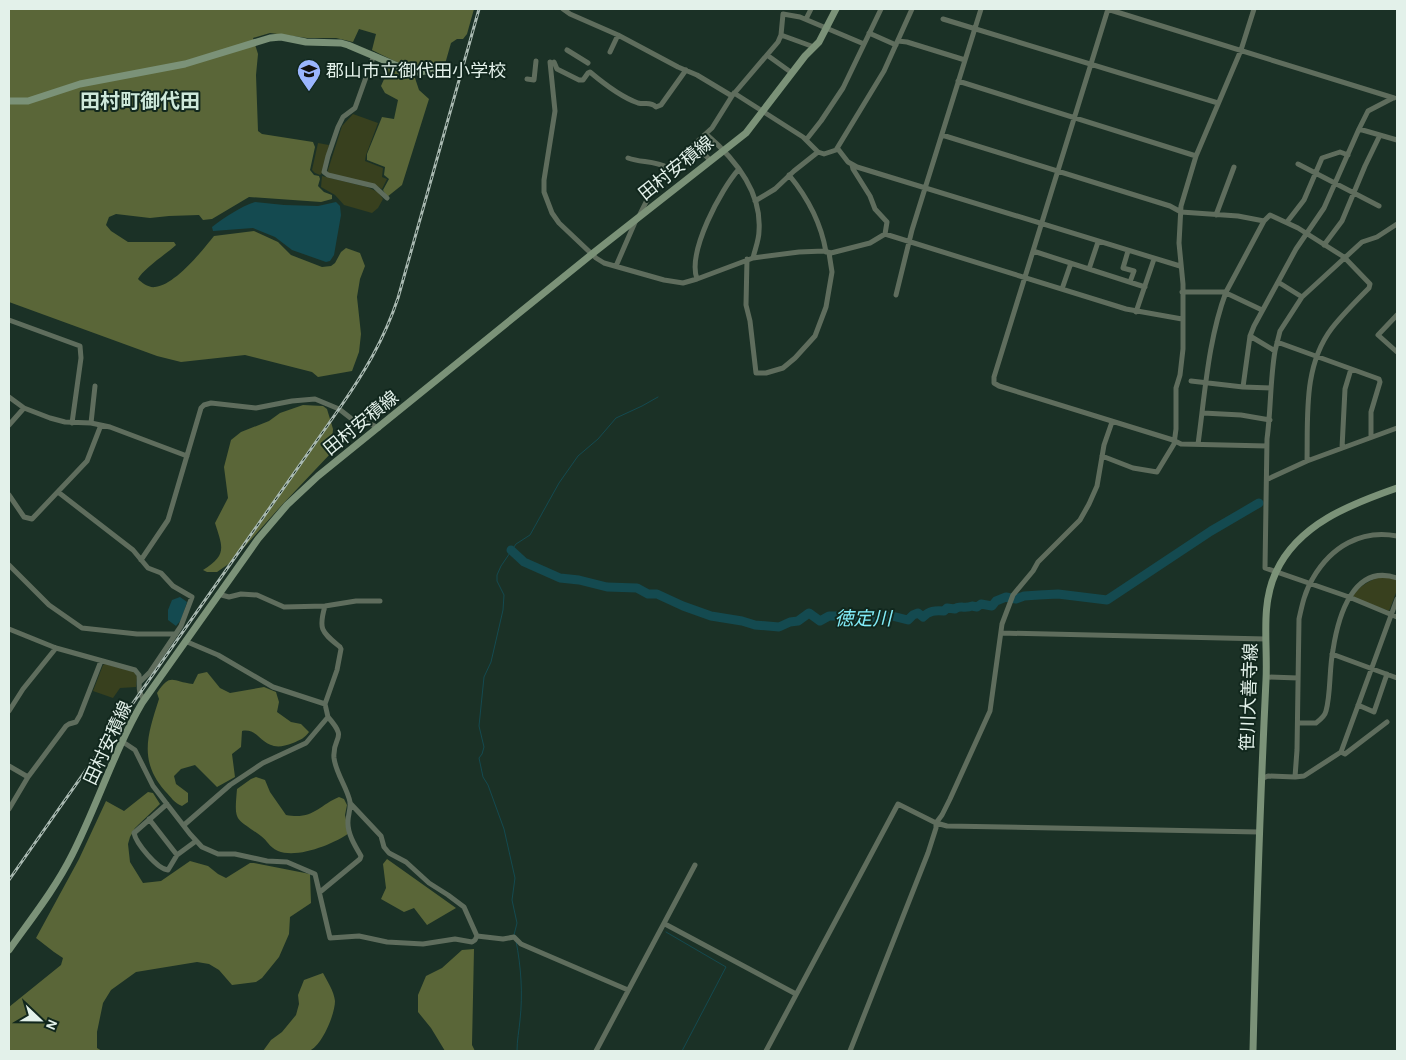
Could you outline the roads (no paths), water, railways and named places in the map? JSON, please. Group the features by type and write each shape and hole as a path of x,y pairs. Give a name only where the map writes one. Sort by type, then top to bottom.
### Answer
{"main road":[{"name":"田村安積線","path":"9,950 58,881 72,857 129,726 144,699 258,539 287,505 318,476 592,254 746,133 814,47 827,29 836,9"},
{"path":"9,101 28,101 80,84 186,64 276,37 306,42 341,43 407,70 418,72 444,69"},
{"name":"笹川大善寺線","path":"1253,1051 1259,832 1267,677 1267,599 1276,572 1292,548 1320,522 1356,503 1397,488"}],"street":[{"path":"562,9 698,75 763,110 806,140 818,152 828,153 838,149 884,71 912,9"},
{"path":"806,20 811,9"},
{"path":"806,140 843,88 881,9"},
{"path":"896,295 909,241 981,9"},
{"path":"1243,387 1250,336 1262,310 1306,233 1324,208 1368,110 1394,98 1108,9 994,377 994,383 1181,444 1267,446"},
{"path":"1102,456 1133,468 1157,472 1175,441 1176,388 1180,375 1183,349 1179,243 1181,212 1188,180 1196,156 1241,50 1254,9"},
{"path":"616,266 637,218 653,188 668,168 695,145 718,121 733,95 782,35 783,11 800,16 864,44"},
{"path":"943,19 1218,103"},
{"path":"870,33 897,43 908,42 965,60"},
{"path":"610,52 618,35"},
{"path":"782,35 814,47"},
{"path":"567,50 588,63"},
{"path":"374,55 355,108 343,117 338,127 324,172 328,175 374,186 387,198"},
{"path":"767,55 792,73"},
{"path":"527,79 534,80 536,61"},
{"path":"686,70 661,105 656,107 649,102 639,103 620,93 590,72 583,80 579,80 558,69 552,62 555,111 544,180 544,192 554,217 592,254 604,263 683,283 750,258 799,252 828,252 870,243 885,234 1136,312 1182,319"},
{"path":"958,80 1196,156"},
{"path":"1359,129 1396,138"},
{"path":"706,134 739,169 755,201 759,232 750,258 746,305 756,373 776,370 787,365 795,358 815,336 826,307 832,272 828,252 814,214 804,194 790,175"},
{"path":"942,135 1170,206 1181,212 1238,216 1264,221"},
{"path":"1324,245 1342,221 1380,135"},
{"path":"695,145 710,160"},
{"path":"838,149 852,164 875,209 886,220 885,234"},
{"path":"755,201 775,189 818,152"},
{"path":"1287,222 1304,200 1322,158 1340,152 1348,155"},
{"path":"628,158 657,162 668,168"},
{"path":"852,164 1180,266"},
{"path":"1298,164 1379,206"},
{"path":"1216,215 1234,167"},
{"path":"697,279 696,253 699,240 717,201 739,169"},
{"path":"1198,444 1218,315 1226,292 1264,221 1271,214 1344,257 1370,284 1369,288 1331,329 1317,356 1309,390 1307,461"},
{"path":"1394,616 1349,597 1265,568 1268,479 1267,446 1275,351 1280,331 1302,297 1344,257 1362,242 1374,238 1397,224"},
{"path":"1089,269 1098,242"},
{"path":"1033,251 1145,287"},
{"path":"1128,251 1123,268 1134,271 1130,282"},
{"path":"1136,312 1154,259"},
{"path":"1062,289 1071,263"},
{"path":"1278,282 1302,297"},
{"path":"1182,292 1226,292 1262,310"},
{"path":"1397,315 1378,335 1397,352"},
{"path":"9,320 80,346 81,358 72,424"},
{"path":"1250,336 1275,351"},
{"path":"1278,342 1379,379 1380,382 1371,412 1371,438"},
{"path":"1342,448 1345,389 1351,369"},
{"path":"1191,381 1271,388"},
{"path":"91,423 95,386"},
{"path":"9,397 24,408 50,418 72,424 91,423 110,427 187,456"},
{"path":"141,560 165,526 201,408 204,405 210,403 256,408 315,399 339,409 357,424 368,423 378,428"},
{"path":"9,425 24,408"},
{"path":"1202,413 1241,415 1270,420"},
{"path":"850,1051 928,853 936,823 950,799 990,711 1001,633 1007,610 1015,592 1033,571 1038,562 1076,524 1086,510 1096,486 1112,422"},
{"path":"9,495 24,517 30,520 35,517 87,460 101,425"},
{"path":"1268,479 1307,461 1397,428"},
{"path":"58,492 133,550 148,568 161,573 173,586 192,596 181,626 150,672 140,682"},
{"path":"1295,776 1298,723 1299,619 1310,583 1327,558 1349,541 1370,535 1397,536"},
{"path":"9,565 49,606 82,628 137,634 176,634"},
{"path":"1298,723 1316,723 1326,713 1332,654 1349,597 1354,590 1369,578 1382,575 1397,578"},
{"path":"218,594 229,597 241,594 257,596 284,607 325,606 356,601 380,601"},
{"path":"1261,779 1268,776 1304,776 1341,752 1372,668 1394,616 1397,598"},
{"path":"325,606 321,627 341,649 337,670 325,704 328,717 339,730 340,734 334,752 334,761 350,803 382,836 384,847 389,853 406,862 429,883 464,907 477,936"},
{"path":"9,629 56,648 134,670 139,675 139,690 144,699"},
{"path":"1001,633 1266,639"},
{"path":"186,641 218,655 273,687 325,704"},
{"path":"9,711 56,648"},
{"path":"1332,654 1397,678"},
{"path":"9,809 28,776 66,726 78,720 101,661"},
{"path":"1358,705 1374,712 1387,674"},
{"path":"1267,677 1298,678"},
{"path":"184,826 230,784 268,761 306,743 328,717"},
{"path":"1341,752 1345,754 1387,722"},
{"path":"122,742 135,750 154,786 196,841 206,850 267,861 287,862 315,874 330,938 359,936 391,943 423,944 455,939 472,942 477,936"},
{"path":"9,766 28,776"},
{"path":"320,892 361,857 349,833 350,803"},
{"path":"167,804 136,831 134,836 152,860 163,870 167,870 177,855 196,841"},
{"path":"766,1051 896,805 902,804 936,823 947,826 1259,832"},
{"path":"149,819 177,855"},
{"path":"596,1051 695,865"},
{"path":"665,924 796,994"},
{"path":"477,936 499,939 516,937 521,944 628,990"}],"water":[{"path":"255,202 318,206 336,202 340,206 341,215 334,255 330,261 326,262 292,250 275,237 253,228 213,231 212,227 222,220 238,209"},
{"path":"180,597 187,602 181,620 176,626 168,620 168,610 172,600"}],"waterway":[{"path":"514,935 517,923 512,900 515,878 504,829 488,785 483,777 479,758 484,747 479,726 484,677 491,662 503,610 504,595 497,581 497,575 516,544 530,535 559,483 578,456 598,439 616,418 658,397"},
{"name":"徳定川","path":"511,550 524,562 560,578 579,580 607,587 637,588 648,594 657,594 711,616 755,625 779,627 798,621 809,613 820,621 829,616 852,614 861,619 892,616 908,620 918,613 923,617 930,612 944,611 947,608 977,607 981,604 992,606 996,601 1006,597 1016,599 1024,596 1058,594 1107,600 1211,531 1259,503"},
{"path":"666,932 726,967 682,1051"},
{"path":"516,941 521,990 517,1051"}],"railway":[{"path":"9,880 339,409 373,356 398,298 479,9"}],"place":[{"name":"郡山市立御代田小学校","path":"309,92"}],"district":[{"name":"田村町御代田","path":"140,101"}]}
